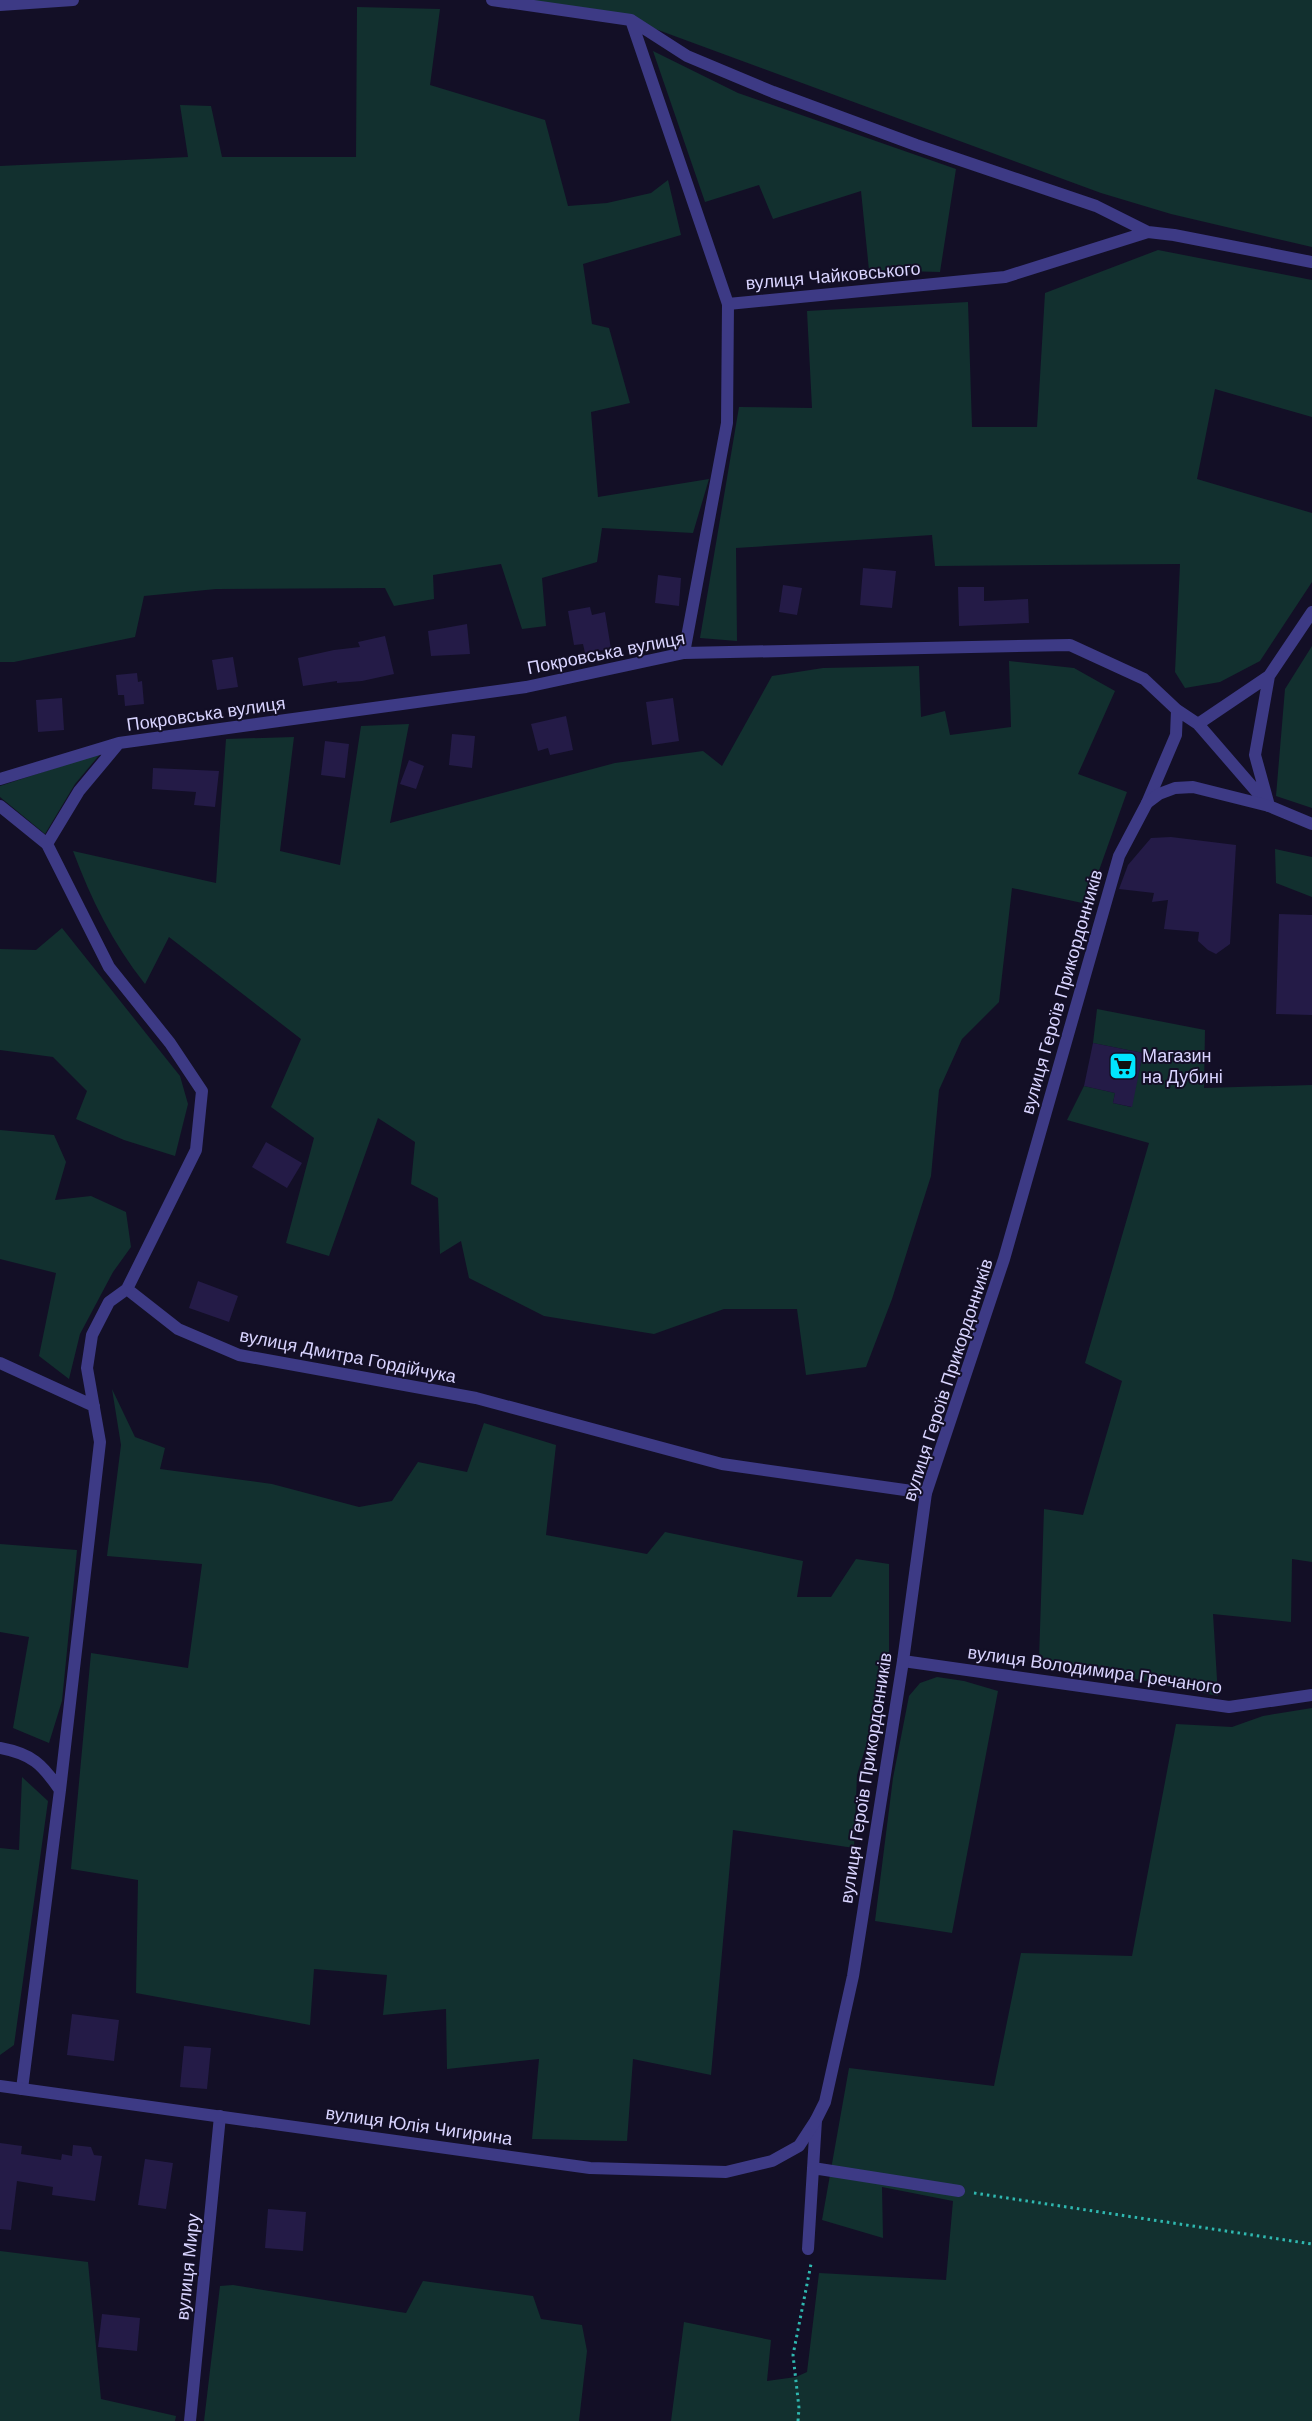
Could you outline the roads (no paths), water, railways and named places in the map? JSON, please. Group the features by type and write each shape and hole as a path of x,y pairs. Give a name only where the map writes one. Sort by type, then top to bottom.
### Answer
{"street":[{"path":"0,5 73,0"},
{"path":"492,0 631,20 687,56 764,88 916,145 1096,206 1148,232"},
{"name":"вулиця Чайковського","path":"631,20 728,304 1006,277 1148,232 1174,235 1312,262"},
{"path":"684,653 727,423 728,304"},
{"path":"1198,724 1269,676 1312,612"},
{"name":"Покровська вулиця","path":"0,779 119,743 526,687 684,653 1070,645 1144,678 1177,710 1198,724 1269,806 1312,824"},
{"path":"1148,803 1159,794 1175,788 1193,787 1269,806 1255,755 1269,676"},
{"name":"вулиця Героїв Прикордонників","path":"808,2249 816,2120 825,2102 853,1976 903,1660 926,1493 1004,1259 1119,856 1148,803 1176,735 1177,710"},
{"path":"47,844 79,791 119,743"},
{"path":"0,806 47,844 109,967 170,1043 202,1091 196,1150 127,1289 109,1302 92,1335 87,1368 100,1442 60,1790 22,2089"},
{"name":"вулиця Дмитра Гордійчука","path":"127,1289 178,1328 240,1356 476,1398 722,1464 926,1493"},
{"path":"0,1363 94,1406"},
{"name":"вулиця Володимира Гречаного","path":"903,1660 1229,1707 1312,1695"},
{"path":"0,1748 21,1752 35,1760 60,1790"},
{"name":"вулиця Юлія Чигирина","path":"0,2086 590,2168 726,2172 772,2161 787,2154 799,2146 816,2120"},
{"name":"вулиця Миру","path":"190,2421 220,2116"},
{"path":"813,2168 959,2191"}],"place":[{"name":"Магазин на Дубині","path":"1123,1066"}]}
